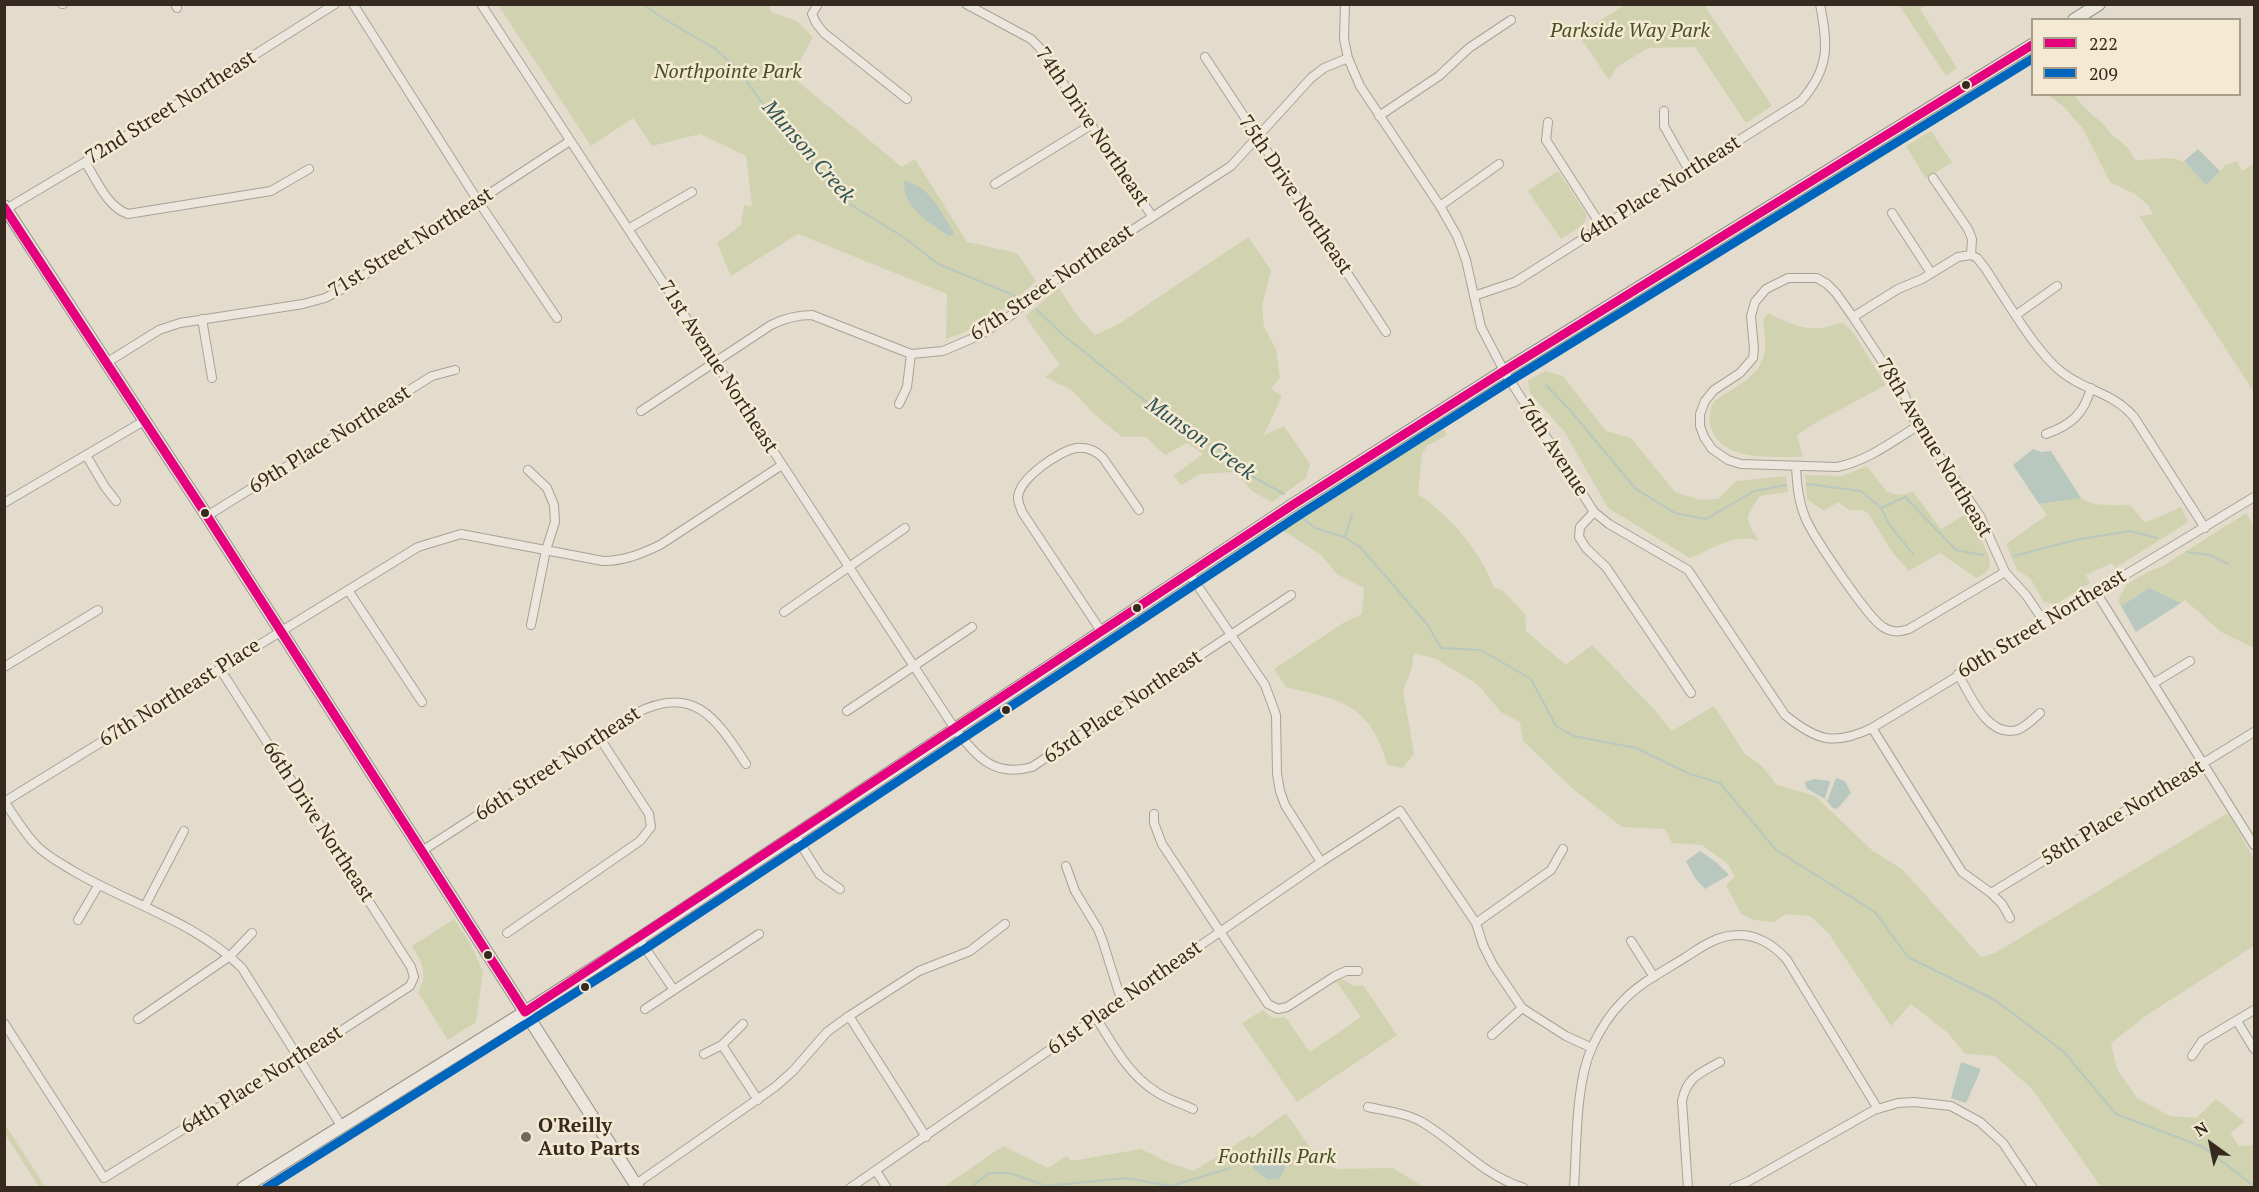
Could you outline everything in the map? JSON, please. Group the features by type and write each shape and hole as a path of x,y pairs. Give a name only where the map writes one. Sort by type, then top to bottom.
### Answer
{"main road":[{"path":"2077,18 2099,4"},
{"path":"243,1188 639,939 1189,573 1504,371 2031,46"},
{"path":"5,207 207,516 637,1186"}],"street":[{"name":"72nd Street Northeast","path":"5,207 86,162 335,4"},
{"path":"353,4 478,201 557,318"},
{"name":"71st Avenue Northeast","path":"481,4 955,729"},
{"path":"818,4 812,14 824,33 907,99"},
{"name":"74th Drive Northeast","path":"966,4 1031,39 1040,47 1152,216"},
{"path":"1346,4 1344,39 1348,58"},
{"name":"64th Place Northeast","path":"1474,296 1515,282 1801,100 1818,78 1825,60 1826,34 1820,4"},
{"path":"1379,116 1439,75 1469,48 1511,20"},
{"name":"75th Drive Northeast","path":"1205,57 1386,332"},
{"name":"76th Avenue","path":"1348,58 1360,86 1440,206 1457,236 1466,260 1481,327 1504,371 1594,512 1620,531 1688,570 1785,714 1801,728 1826,738"},
{"name":"67th Street Northeast","path":"641,411 771,325 783,318 795,315 812,315 911,354 944,351 978,336 1013,314 1038,291 1231,166 1311,78 1324,68 1348,58"},
{"path":"1664,111 1664,126 1690,172"},
{"path":"1548,122 1546,140 1602,227"},
{"path":"995,184 1091,125"},
{"name":"71st Street Northeast","path":"106,363 159,330 180,322 303,304 325,298 570,141"},
{"path":"86,162 112,204 119,211 128,214 271,191 309,169"},
{"path":"1440,206 1499,164"},
{"path":"1933,178 1968,229 1972,239 1971,255"},
{"path":"628,229 692,192"},
{"path":"1892,213 1931,273"},
{"path":"1854,317 1898,289 1958,257 1971,255 1977,258 2044,355 2073,380 2115,400 2134,417 2205,528"},
{"name":"78th Avenue Northeast","path":"1796,466 1741,464 1728,460 1712,449 1704,437 1700,426 1700,414 1705,401 1714,390 1740,373 1753,358 1751,316 1755,302 1766,289 1788,278 1817,278 1836,293 1854,317 1905,396 1912,416 1980,516 2005,572 2026,595 2045,623"},
{"path":"2016,315 2057,286"},
{"path":"202,320 212,378"},
{"path":"899,404 907,387 911,354"},
{"name":"69th Place Northeast","path":"207,516 432,376 455,370"},
{"path":"2046,434 2066,427 2072,421 2086,404 2091,388"},
{"path":"4,503 144,421"},
{"path":"1918,425 1865,459 1852,464 1837,467 1796,466 1800,503 1812,530 1869,615 1891,632 1909,629 1920,624 2005,572"},
{"path":"1101,631 1022,512 1018,498 1030,476 1050,460 1064,452 1078,448 1097,452 1139,510"},
{"path":"86,455 116,501"},
{"name":"67th Northeast Place","path":"5,802 418,547 461,534 603,561 616,561 639,555 660,544 782,465"},
{"path":"528,470 547,489 554,505 555,522 546,549 531,625"},
{"name":"60th Street Northeast","path":"1826,738 1840,740 1872,728 2254,497"},
{"path":"1594,512 1580,527 1580,538 1586,548 1606,567 1691,693"},
{"path":"784,612 905,528"},
{"path":"1189,573 1258,673 1272,701 1276,715 1277,774 1280,791 1285,805 1321,862"},
{"path":"348,590 422,702"},
{"path":"2096,592 2254,845"},
{"name":"63rd Place Northeast","path":"955,729 979,758 991,766 1019,770 1032,767 1291,595"},
{"path":"4,668 98,610"},
{"path":"847,711 972,627"},
{"path":"2154,683 2190,661"},
{"name":"66th Drive Northeast","path":"220,669 411,968 414,977"},
{"path":"1958,674 1991,724 2001,730 2016,730 2040,713"},
{"name":"66th Street Northeast","path":"422,851 647,707 659,703 681,704 701,710 715,720 746,764"},
{"path":"1872,728 1962,872 1991,893 2002,904 2010,918"},
{"name":"58th Place Northeast","path":"1991,893 2254,732"},
{"path":"507,933 640,842 651,827 649,814 599,737"},
{"path":"5,802 37,846 49,856 98,886 145,906 230,956 242,968 342,1127"},
{"name":"61st Place Northeast","path":"850,1188 1321,862 1400,811 1476,923"},
{"path":"1154,814 1154,823 1162,844 1268,1004 1278,1009 1287,1007 1346,971 1358,971"},
{"path":"145,906 184,831"},
{"path":"794,834 820,875 840,889"},
{"path":"1563,849 1551,870 1476,923 1483,945 1522,1008 1566,1036 1592,1047"},
{"path":"1066,866 1075,891 1098,928 1123,999"},
{"path":"78,920 98,886"},
{"path":"637,1186 758,1100 793,1071 827,1032 849,1016 919,971 970,951 1005,924"},
{"path":"138,1019 230,956 252,933"},
{"path":"645,1010 759,934"},
{"path":"1574,1188 1581,1094 1585,1069 1592,1047 1610,1016 1622,1001 1654,977 1712,941 1741,935 1767,943 1778,950 1794,971 1878,1109"},
{"path":"639,939 674,990"},
{"path":"1631,941 1654,977"},
{"name":"64th Place Northeast","path":"4,1023 104,1178 299,1058 410,986 414,977"},
{"path":"1492,1035 1522,1008"},
{"path":"2192,1056 2202,1041 2254,1010"},
{"path":"849,1016 926,1137"},
{"path":"1096,1018 1126,1063 1139,1078 1157,1092 1193,1109"},
{"path":"2237,1021 2254,1049"},
{"path":"704,1054 722,1045 743,1024"},
{"path":"722,1045 758,1100"},
{"path":"1688,1188 1682,1101 1685,1087 1693,1078 1720,1062"},
{"path":"1733,1188 1878,1109 1898,1103 1914,1102 1951,1106 1991,1130 2011,1153 2030,1186"},
{"path":"1368,1107 1411,1116 1424,1123 1483,1169 1524,1188"},
{"path":"876,1171 887,1188"}],"green space":[{"name":"Northpointe Park","path":"498,5 769,5 771,12 797,21 813,37 801,59 795,79 902,167 915,159 967,242 1017,253 1036,281 983,322 946,339 947,294 798,234 731,276 717,243 741,225 744,205 752,206 746,156 700,134 652,146 633,118 591,146"},
{"name":"Parkside Way Park","path":"1625,5 1704,5 1772,106 1746,123 1695,47 1648,48 1617,67 1609,80 1578,34"},
{"path":"1899,5 1927,5 1920,9 1957,68 1946,76"},
{"path":"2049,96 2075,96 2112,135 2127,147 2135,160 2177,159 2192,169 2206,185 2226,165 2237,161 2242,171 2254,163 2254,392 2139,216 2153,214 2148,205 2135,194 2110,182 2083,129 2064,107"},
{"path":"1931,131 1952,162 1926,179 1906,146"},
{"path":"1558,171 1587,215 1584,224 1561,239 1528,191"},
{"path":"1248,237 1271,270 1262,306 1264,327 1276,349 1280,378 1271,389 1282,396 1264,435 1284,426 1310,464 1306,478 1272,502 1252,491 1235,472 1200,474 1182,485 1173,476 1203,454 1187,443 1165,455 1146,437 1122,437 1094,414 1073,391 1045,377 1060,365 1025,316 1059,288 1079,318 1095,335 1119,324"},
{"path":"1768,313 1806,328 1823,328 1844,323 1854,334 1886,385 1797,435 1803,457 1749,455 1736,452 1724,446 1710,425 1710,413 1714,402 1741,384 1759,367 1765,346 1763,320"},
{"path":"1546,371 1563,376 1606,431 1631,438 1675,492 1700,500 1718,499 1736,481 1786,476 1788,492 1760,496 1749,513 1750,527 1759,541 1732,540 1690,558 1608,508 1564,431 1530,393 1528,380"},
{"path":"1444,429 1447,435 1427,446 1422,454 1418,494 1442,513 1463,535 1481,560 1494,588 1502,590 1525,614 1526,631 1566,665 1592,645 1672,731 1714,706 1745,754 1762,766 1777,785 1815,796 1873,851 1902,869 1981,957 1995,953 2228,813 2254,859 2254,946 2147,1015 2111,1043 2117,1069 2137,1098 2170,1116 2196,1118 2216,1099 2245,1122 2230,1133 2239,1146 2254,1145 2254,1187 2101,1187 2032,1089 1995,1056 1965,1054 1948,1033 1911,1004 1891,1026 1829,934 1810,916 1786,914 1774,922 1754,920 1741,914 1726,885 1735,877 1728,864 1702,845 1672,843 1665,829 1622,827 1573,789 1523,741 1520,722 1501,712 1477,684 1436,659 1414,653 1411,671 1403,690 1414,754 1403,768 1388,765 1372,729 1351,708 1324,696 1286,687 1274,669 1343,623 1362,614 1364,588 1337,574 1320,554 1282,530 1336,493"},
{"path":"1867,466 1887,492 1900,495 1913,492 1941,529 1966,514 1987,553 1990,564 1987,571 1976,578 1940,553 1909,571 1892,552 1868,513 1862,510 1849,510 1838,502 1824,511 1807,499 1805,475 1842,476"},
{"path":"2081,498 2098,504 2130,505 2145,523 2181,507 2188,520 2187,523 2115,568 2112,563 2086,575 2090,583 2056,604 2044,602 2030,578 2017,570 2006,544 2047,515 2039,504"},
{"path":"2246,513 2254,526 2254,648 2221,632 2185,600 2181,603 2149,588 2121,606 2118,601 2126,585 2147,572 2163,566"},
{"path":"454,919 471,945 483,972 476,1022 448,1040 418,992 424,974 419,957 412,946"},
{"path":"1342,979 1354,986 1363,985 1397,1035 1297,1102 1242,1023 1263,1010 1272,1018 1285,1017 1310,1052 1361,1017 1336,981"},
{"name":"Foothills Park","path":"1286,1113 1321,1163 1336,1169 1393,1168 1424,1187 942,1188 1003,1146 1048,1168 1067,1156 1071,1161 1141,1149 1167,1162 1194,1171 1249,1136 1251,1138"},
{"path":"5,1124 45,1187 39,1187 5,1134"}],"shaded area":[{"path":"2198,149 2220,171 2206,185 2184,161"},
{"path":"904,181 921,188 933,200 953,231 953,235 949,236 919,214 908,199"},
{"path":"2033,449 2041,452 2051,451 2081,498 2039,504 2013,465"},
{"path":"2149,588 2181,603 2136,632 2121,606"},
{"path":"1836,778 1845,781 1851,793 1837,809 1827,801"},
{"path":"1814,779 1830,781 1825,799 1806,788 1805,782"},
{"path":"1700,851 1729,875 1705,889 1695,878 1686,861"},
{"path":"1961,1062 1981,1069 1966,1103 1951,1098"},
{"path":"1263,1158 1286,1160 1280,1178 1268,1180 1253,1168 1254,1160"}],"waterway":[{"name":"Munson Creek","path":"643,4 714,48 736,67 766,108 843,200 905,238 938,264 1018,297"},
{"name":"Munson Creek","path":"1037,310 1062,334 1149,404 1193,435 1224,453 1237,468 1284,494"},
{"path":"1546,385 1636,489 1675,513 1706,519 1754,491 1786,485"},
{"path":"1807,484 1861,491 1881,508 1905,497 1956,550 1983,555"},
{"path":"1881,508 1889,524 1913,554"},
{"path":"1345,537 1352,514"},
{"name":"Munson Creek","path":"1301,517 1315,528 1344,537 1360,547 1427,624 1441,648 1481,650 1531,679 1556,726 1574,736 1636,748 1690,774 1720,783 1776,850 1875,912 1908,957 1995,1000 2063,1051 2116,1114 2203,1147 2254,1186"},
{"path":"2014,556 2075,540 2130,531 2157,538"},
{"path":"2187,552 2210,555 2228,564"},
{"path":"970,1188 989,1173 1010,1173 1046,1186 1125,1178 1171,1186 1230,1168"}],"transit line":[{"name":"222","path":"525,1012 1294,504 1504,371 2031,46"},
{"name":"209","path":"266,1188 645,949 1301,514 1510,381 2031,60"},
{"name":"222","path":"4,207 207,516 525,1012"}],"place":[{"name":"O'Reilly Auto Parts","path":"526,1137"}]}
